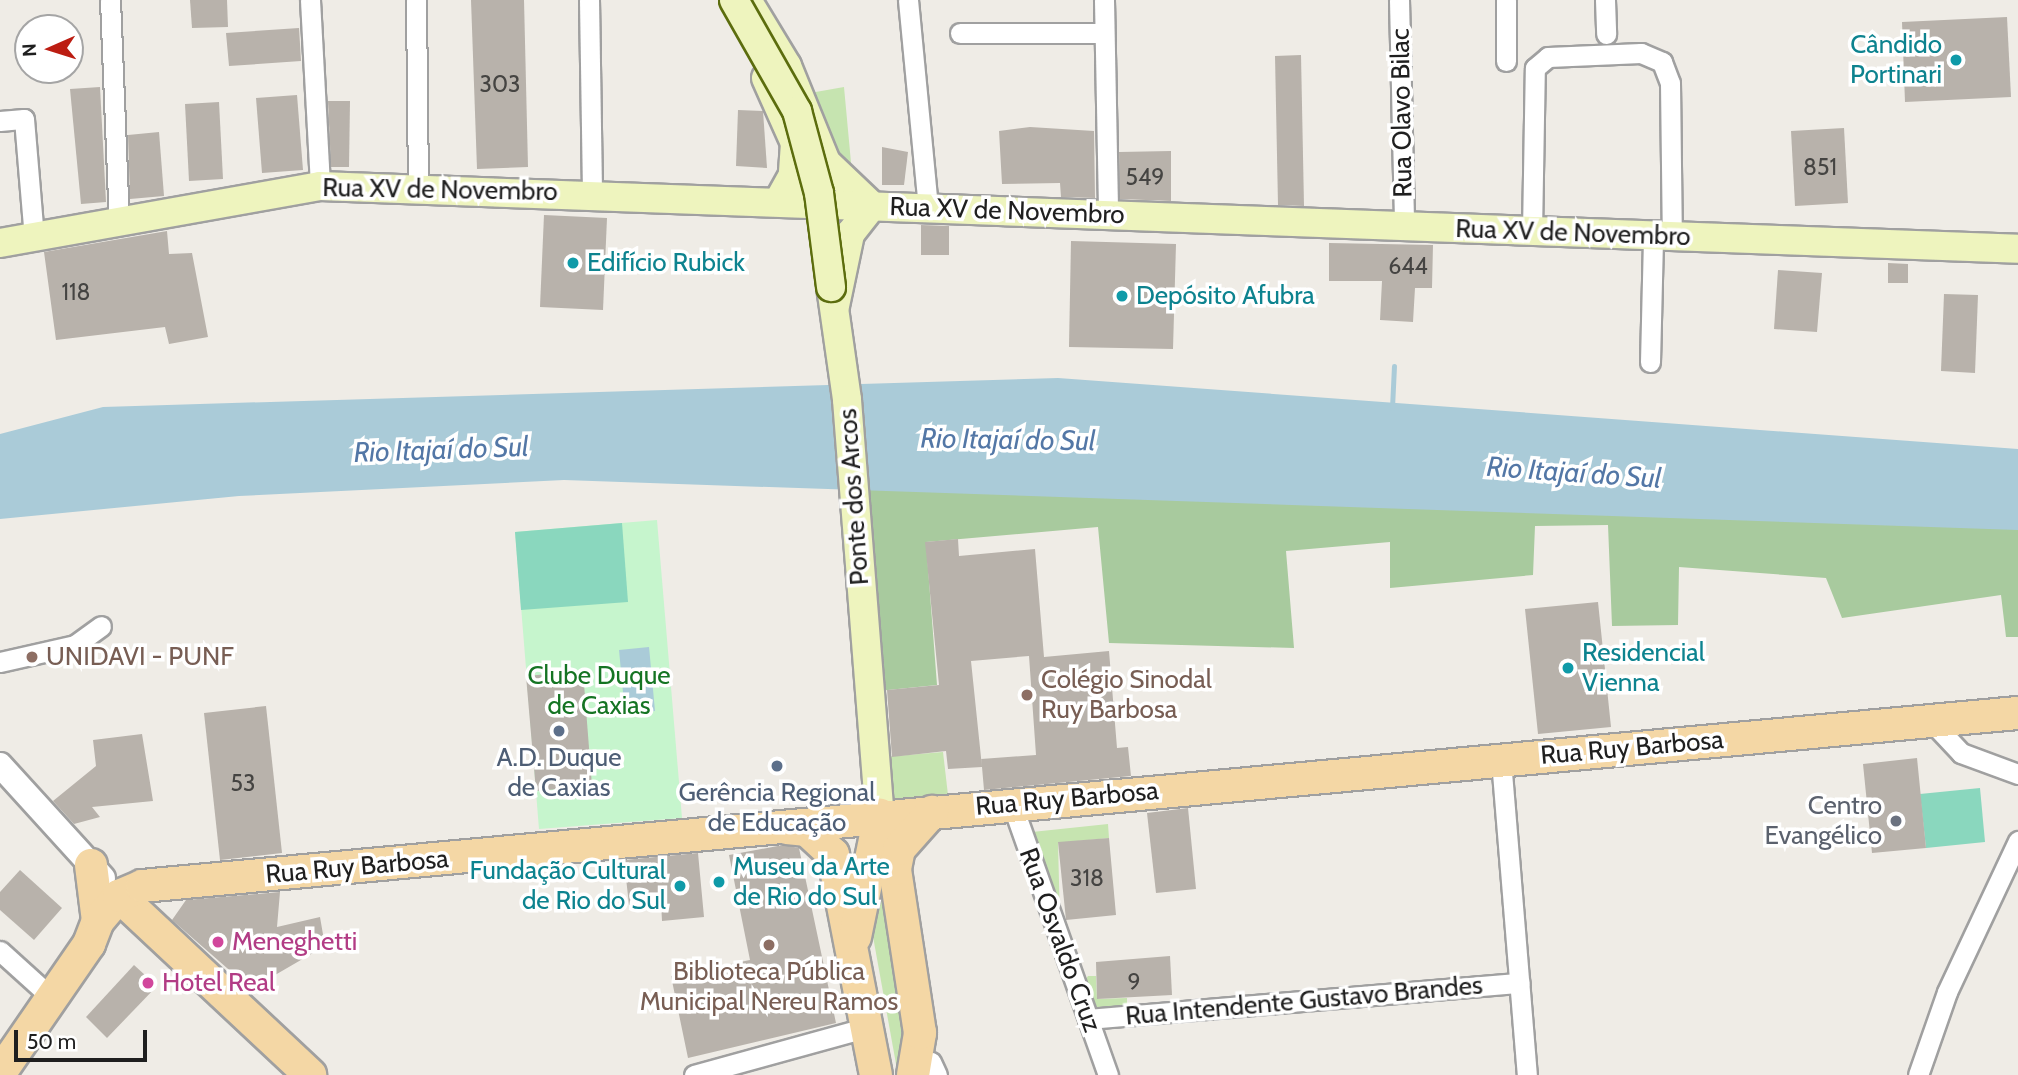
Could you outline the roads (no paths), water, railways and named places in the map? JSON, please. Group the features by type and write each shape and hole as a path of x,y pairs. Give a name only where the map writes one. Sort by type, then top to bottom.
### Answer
{"main road":[{"path":"720,0 795,143 793,176 778,202"},
{"name":"Ponte dos Arcos","path":"734,0 797,111 819,193 832,306 847,400 880,815"},
{"path":"747,0 787,66 826,162"},
{"path":"781,112 787,66"},
{"path":"795,143 826,162 872,206 850,234 832,306"},
{"name":"Rua XV de Novembro","path":"0,243 320,186 592,193 2018,249"},
{"name":"Rua Ruy Barbosa","path":"139,915 169,884 795,829 880,815 2018,713"},
{"path":"922,1073 920,1034 895,869 899,849 932,811"},
{"path":"851,957 880,815"},
{"path":"795,829 846,840 863,858 869,875"},
{"path":"795,829 833,854 876,1075"},
{"path":"4,1068 94,932 91,865"},
{"path":"94,932 158,908 169,884"},
{"path":"139,915 310,1075"}],"street":[{"path":"110,0 119,222"},
{"path":"310,0 320,186"},
{"path":"416,0 418,188"},
{"path":"589,0 592,193"},
{"path":"908,0 928,208"},
{"path":"1104,0 1108,215"},
{"name":"Rua Olavo Bilac","path":"1399,0 1404,226"},
{"path":"1506,0 1506,61"},
{"path":"1605,0 1606,34"},
{"path":"960,33 1104,33"},
{"path":"1532,232 1535,68 1548,57 1641,53 1662,62 1670,83 1663,237 1650,362"},
{"path":"0,121 24,119 34,237"},
{"path":"0,662 75,645 101,626"},
{"path":"1987,716 2018,721"},
{"path":"1931,721 1961,753 2018,774"},
{"path":"1501,760 1527,1075"},
{"path":"0,765 139,915"},
{"name":"Rua Osvaldo Cruz","path":"1012,804 1108,1075"},
{"path":"1918,1075 1947,992 2018,841"},
{"path":"0,951 52,998"},
{"name":"Rua Intendente Gustavo Brandes","path":"1088,1019 1520,982"},
{"path":"694,1075 865,1028"}],"water":[{"name":"Rio Itajaí do Sul","path":"1058,378 2018,449 2018,530 564,480 239,496 0,519 0,434 103,407"},
{"path":"649,647 655,711 625,714 619,650"}],"waterway":[{"path":"1392,408 1394,366"}],"place":[{"name":"Cândido Portinari","path":"1956,60"},
{"name":"Edifício Rubick","path":"573,263"},
{"name":"Depósito Afubra","path":"1122,296"},
{"name":"UNIDAVI - PUNF","path":"32,657"},
{"name":"Residencial Vienna","path":"1568,668"},
{"name":"Colégio Sinodal Ruy Barbosa","path":"1027,695"},
{"name":"A.D. Duque de Caxias","path":"559,731"},
{"name":"Gerência Regional de Educação","path":"777,766"},
{"name":"Centro Evangélico","path":"1896,821"},
{"name":"Museu da Arte de Rio do Sul","path":"719,882"},
{"name":"Fundação Cultural de Rio do Sul","path":"680,886"},
{"name":"Meneghetti","path":"218,942"},
{"name":"Biblioteca Pública Municipal Nereu Ramos","path":"769,945"},
{"name":"Hotel Real","path":"148,983"}],"park label":[{"name":"Clube Duque de Caxias","path":"599,691"}]}
